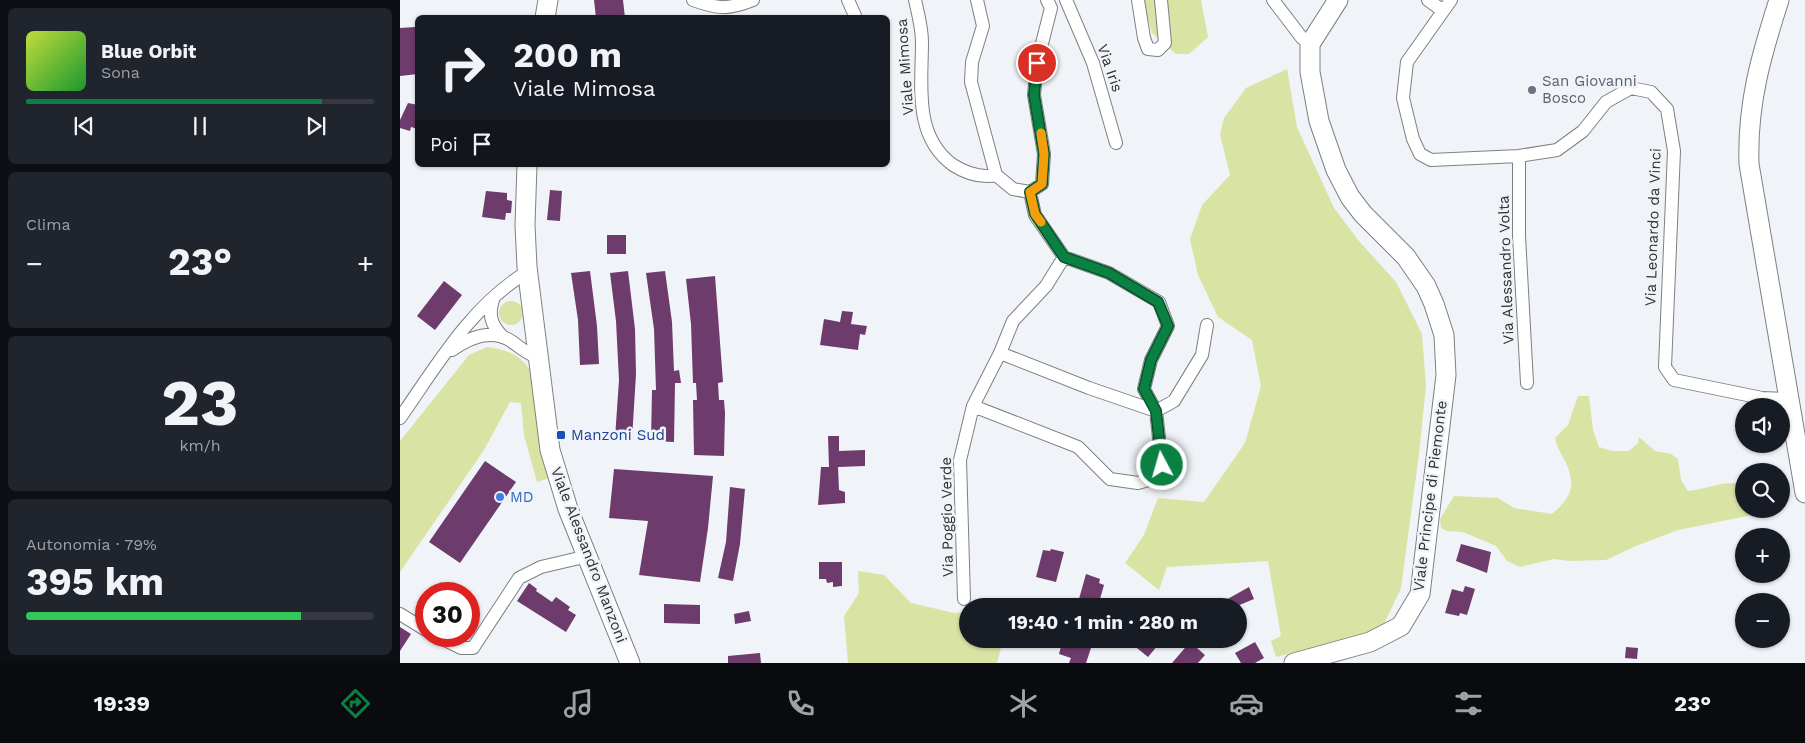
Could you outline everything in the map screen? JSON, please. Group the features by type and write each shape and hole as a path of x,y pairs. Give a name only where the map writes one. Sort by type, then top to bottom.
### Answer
{"street":[{"path":"546,15 548,0"},
{"path":"693,0 705,4 732,8 753,0"},
{"path":"848,0 855,15"},
{"name":"Viale Mimosa","path":"915,0 922,40 922,106 930,138 940,155 959,169 982,178 996,175"},
{"path":"977,0 983,26 972,62 971,82 996,175 1013,188 1030,192 1042,184 1044,154 1034,95 1037,63 1049,4"},
{"path":"1138,0 1144,38 1148,49 1158,50 1165,43 1161,0"},
{"path":"1274,0 1302,38 1310,44 1338,0"},
{"path":"1428,0 1442,10"},
{"name":"Via Leonardo da Vinci","path":"1451,0 1406,62 1403,98 1413,139 1420,154 1430,160 1519,156 1557,150 1583,131 1606,102 1631,88 1651,92 1667,109 1674,151 1664,367 1674,380 1762,398"},
{"path":"1779,0 1762,52 1753,90 1748,142 1752,187 1789,398"},
{"name":"Via Iris","path":"1049,4 1067,3 1094,63 1116,143"},
{"name":"Viale Principe di Piemonte","path":"1294,663 1370,642 1401,626 1420,594 1447,361 1444,335 1426,286 1406,257 1356,206 1340,179 1319,121 1310,72 1310,44"},
{"name":"Via Alessandro Volta","path":"1519,156 1519,236 1527,383"},
{"name":"Viale Alessandro Manzoni","path":"527,167 525,225 527,272 550,450 568,509 630,663"},
{"path":"973,406 1078,447 1110,479 1138,483 1156,478 1162,465 1156,411 1144,389 1151,360 1168,326 1158,302 1109,273 1064,257 1035,214 1030,192"},
{"name":"Via Poggio Verde","path":"964,598 960,460 973,406 1000,353 1013,321 1046,286 1064,257"},
{"path":"400,418 443,356 474,316 509,283 527,272"},
{"path":"494,297 490,310 491,322 503,336 528,355 538,358"},
{"path":"1000,353 1089,388 1156,411 1174,401 1202,355 1207,325"},
{"path":"443,356 475,337 503,336"},
{"path":"1790,405 1805,492"},
{"path":"480,637 519,578 541,566 588,556"},
{"path":"400,614 415,623"},
{"path":"459,647 474,647"}],"green space":[{"path":"1142,0 1201,0 1208,37 1189,54 1176,54 1152,33"},
{"path":"1287,69 1297,127 1334,208 1359,241 1396,282 1422,334 1426,386 1401,588 1384,624 1361,636 1276,657 1271,641 1281,636 1268,561 1167,567 1159,590 1125,563 1144,535 1158,498 1204,502 1245,443 1261,386 1252,340 1218,317 1198,275 1190,239 1202,205 1230,175 1220,134 1224,118 1246,88"},
{"path":"511,301 520,304 523,313 520,322 511,325 502,322 499,313 502,304"},
{"path":"487,347 514,354 524,362 532,374 540,451 549,478 537,482 524,435 521,403 510,402 484,450 400,572 400,441 469,355"},
{"path":"1578,396 1589,396 1593,430 1599,447 1612,451 1629,451 1638,443 1639,437 1655,451 1671,454 1678,459 1681,480 1688,491 1735,483 1735,518 1737,518 1678,530 1606,560 1569,561 1554,559 1520,567 1507,561 1496,546 1463,532 1447,531 1441,528 1440,519 1454,496 1498,498 1514,508 1552,514 1563,503 1570,492 1571,479 1569,471 1555,438 1568,425"},
{"path":"858,571 884,575 911,603 959,613 959,648 1001,648 997,663 848,663 844,616 859,593"}],"building":[{"path":"594,0 623,0 625,15 596,15"},
{"path":"415,27 415,74 400,76 400,28"},
{"path":"408,103 415,104 415,128 411,127 410,131 400,128 400,120"},
{"path":"550,190 562,191 560,221 547,220"},
{"path":"486,191 507,193 507,200 512,201 511,213 506,213 505,220 482,217"},
{"path":"607,235 626,235 626,254 607,254"},
{"path":"590,271 597,326 599,364 580,365 578,320 571,273"},
{"path":"628,271 635,329 636,374 632,439 615,438 619,380 616,321 610,273"},
{"path":"665,271 672,322 674,371 679,370 681,383 675,383 674,442 651,441 652,390 656,390 654,329 646,273"},
{"path":"715,276 723,382 718,383 719,400 724,400 725,413 724,456 694,455 693,400 697,400 696,383 693,383 691,324 686,279"},
{"path":"444,281 462,295 435,330 417,316"},
{"path":"842,311 853,312 851,324 867,326 865,335 860,334 858,350 820,345 824,319 840,322"},
{"path":"828,436 839,436 839,451 865,450 865,466 838,467 839,490 845,492 845,503 818,505 821,467 829,467"},
{"path":"485,461 516,482 460,563 429,542"},
{"path":"614,469 713,476 700,582 639,575 648,521 609,518"},
{"path":"730,487 745,489 740,544 733,581 718,578 726,542"},
{"path":"1461,544 1491,552 1487,573 1456,561"},
{"path":"1051,549 1064,552 1056,582 1036,577 1043,550 1050,551"},
{"path":"819,562 842,562 842,586 833,587 833,582 827,583 826,579 819,579"},
{"path":"1086,574 1100,579 1099,583 1104,585 1100,598 1079,598"},
{"path":"529,583 537,589 536,591 552,602 556,597 570,607 568,610 576,615 566,632 517,601"},
{"path":"1465,586 1475,589 1467,615 1460,613 1459,616 1445,613 1452,589 1463,592"},
{"path":"1249,587 1254,599 1247,602 1247,598 1229,598"},
{"path":"664,604 700,605 700,624 664,623"},
{"path":"749,611 751,621 735,624 734,614"},
{"path":"400,627 411,634 400,651"},
{"path":"1255,642 1264,658 1255,663 1241,663 1235,653"},
{"path":"1626,647 1638,648 1637,659 1625,658"},
{"path":"1061,648 1091,648 1086,663 1069,663 1071,658 1059,654"},
{"path":"1137,648 1156,648 1148,657"},
{"path":"1185,648 1197,648 1205,655 1198,663 1172,663"},
{"path":"760,653 761,663 728,663 728,656"}],"slow traffic":[{"path":"1041,133 1044,154 1042,184 1030,192 1035,214 1041,222"}],"place":[{"name":"San Giovanni Bosco","path":"1532,90"},
{"name":"Manzoni Sud","path":"561,435"},
{"name":"MD","path":"500,497"}],"route":[{"path":"1037,63 1034,95 1044,154 1042,184 1030,192 1035,214 1064,257 1109,273 1158,302 1168,326 1151,360 1144,389 1156,411 1162,465"}]}
